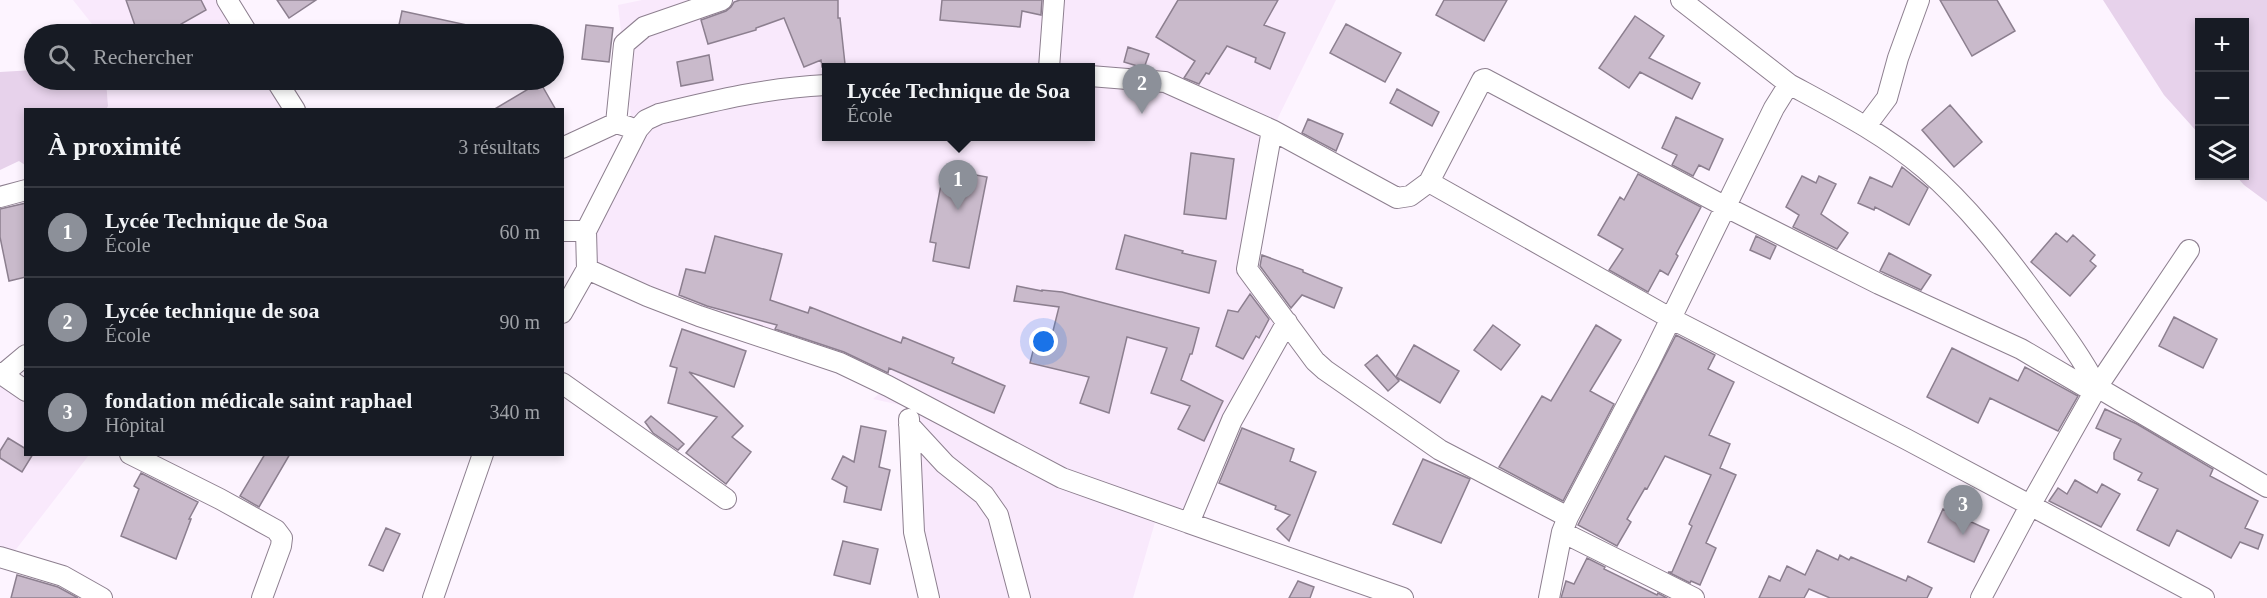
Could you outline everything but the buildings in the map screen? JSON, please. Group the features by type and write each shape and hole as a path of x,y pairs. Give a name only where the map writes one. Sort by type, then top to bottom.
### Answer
{"street":[{"path":"227,0 242,24"},
{"path":"616,123 624,44 644,27 722,0"},
{"path":"1049,63 1054,0"},
{"path":"1681,0 1789,84 1866,126 1923,167 2004,253 2080,356 2096,390"},
{"path":"1866,126 1887,98 1898,58 1919,0"},
{"path":"1095,76 1165,82 1272,130 1397,198 1410,196 1429,182 1483,78 1726,207 1879,284 2021,349 2267,487"},
{"path":"1549,598 1565,524 1774,108 1789,84"},
{"path":"564,309 587,269 586,231 638,129 646,120 659,114 745,93 786,87 822,85"},
{"path":"282,90 294,108"},
{"path":"564,147 616,123 638,129"},
{"path":"1272,130 1247,270 1315,362 1368,402 1440,450 1694,598"},
{"path":"1429,182 1670,318 2031,504 2204,598"},
{"path":"0,197 24,191"},
{"path":"564,231 586,231"},
{"path":"1981,598 2096,390 2189,249"},
{"path":"587,269 699,316 840,363 1062,478 1403,598"},
{"path":"1189,523 1232,420 1287,322"},
{"path":"24,357 1,374 24,391"},
{"path":"564,384 726,499"},
{"path":"908,398 914,532 929,598"},
{"path":"909,425 945,464 984,495 998,515 1020,598"},
{"path":"134,456 276,530 282,538 281,546 262,598"},
{"path":"433,598 482,456"},
{"path":"0,557 63,576 102,598"}],"shaded area":[{"path":"73,0 227,0 242,24 92,24"},
{"path":"642,0 1336,0 1272,130 1247,269 1287,322 1189,523 1158,512 1133,598 926,598 911,437 914,408 873,399 888,386 593,276 586,231 632,125 618,5"},
{"path":"2103,0 2267,0 2267,202 2240,180 2249,180 2249,18 2195,18 2195,130 2164,95"},
{"path":"24,71 24,90 107,90 108,106 107,108 24,108 24,164 19,161 0,170 0,72"},
{"path":"107,90 282,90 294,108 107,108"},
{"path":"0,373 24,390 24,456 88,456 0,570"}],"place":[{"name":"Lycée technique de soa","path":"1142,114"},
{"name":"Lycée Technique de Soa","path":"958,210"},
{"name":"fondation médicale saint raphael","path":"1963,535"}]}
